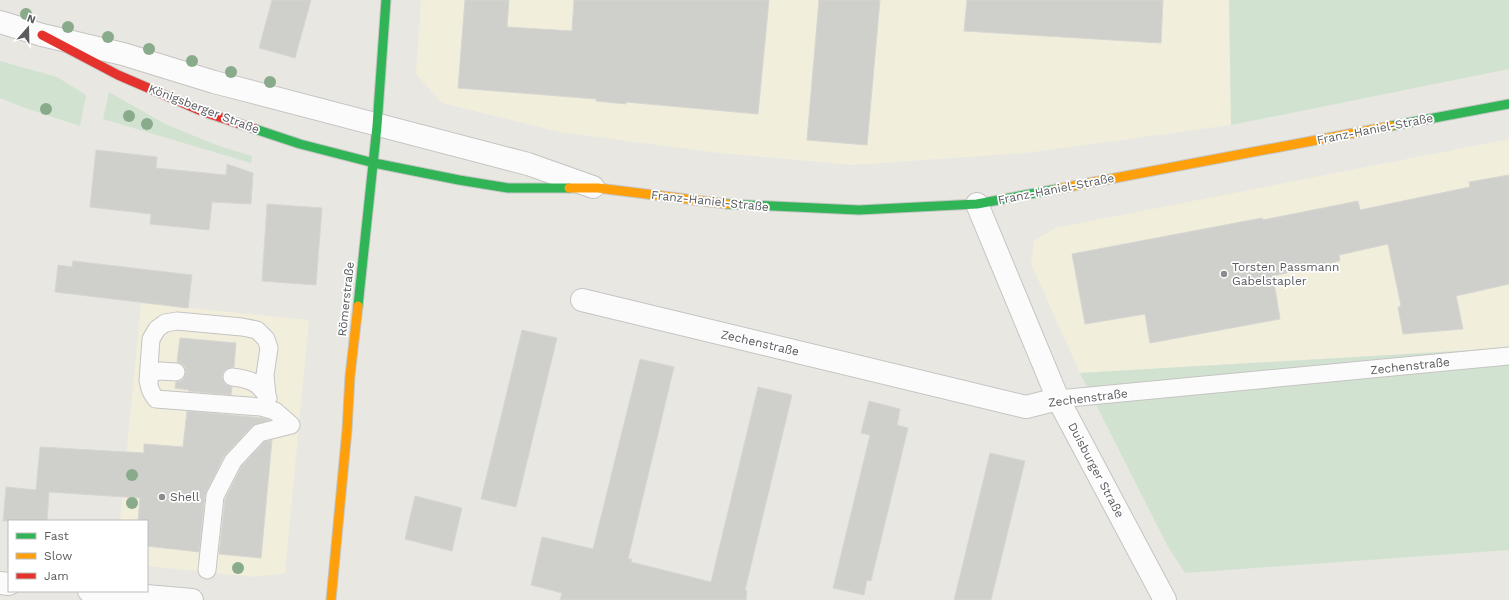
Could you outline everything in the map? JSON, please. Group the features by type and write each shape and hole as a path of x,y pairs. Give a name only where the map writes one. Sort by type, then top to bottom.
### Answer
{"street":[{"name":"Römerstraße","path":"331,600 347,430 350,376 374,163 386,0"},
{"name":"Königsberger Straße","path":"0,22 42,35 123,54 214,82 377,126"},
{"name":"Königsberger Straße","path":"42,35 118,75 204,112 300,144 374,163"},
{"name":"Franz-Haniel-Straße","path":"374,163 508,188 598,188 739,206 859,210 977,204 1509,104"},
{"name":"Franz-Haniel-Straße","path":"377,126 528,164 598,188"},
{"name":"Duisburger Straße","path":"977,204 1058,399 1165,600"},
{"name":"Zechenstraße","path":"582,300 1026,407 1058,399"},
{"path":"100,592 192,600"}],"lane":[{"path":"267,395 265,375 269,348 266,339 257,330 242,327 177,321 165,323 157,329 151,339 148,381 150,392 156,399 261,407 275,411"},
{"name":"Zechenstraße","path":"1058,399 1509,356"},
{"path":"148,381 152,373 160,371 176,372"},
{"path":"207,570 215,496 233,461 259,433 291,425 275,411 267,395 258,385 248,379 232,378"}],"shaded area":[{"path":"421,0 1229,0 1231,125 1026,153 853,165 719,153 559,132 442,103 416,74"},
{"path":"1509,139 1509,348 1080,373 1031,264 1034,241 1055,228"},
{"path":"141,303 309,320 285,573 255,577 148,566 148,520 120,520"}],"green space":[{"path":"1229,0 1509,0 1509,69 1231,125"},
{"path":"0,61 57,77 86,95 80,126 22,107 0,98"},
{"path":"109,92 165,124 219,146 252,156 251,163 103,119"},
{"path":"1509,348 1509,550 1185,573 1168,547 1080,373"}],"building":[{"path":"272,0 311,0 295,58 259,48"},
{"path":"465,0 509,0 507,27 572,31 574,0 769,0 758,114 626,102 626,104 596,101 596,99 458,88"},
{"path":"819,0 880,0 867,145 807,140"},
{"path":"967,0 1163,0 1161,43 964,31"},
{"path":"96,150 157,157 156,168 226,175 227,164 253,173 251,204 212,202 209,230 150,224 151,214 90,207"},
{"path":"1509,175 1509,284 1456,296 1463,329 1403,334 1398,307 1401,306 1388,244 1339,255 1340,261 1273,276 1280,319 1150,343 1145,314 1085,324 1072,254 1262,218 1263,220 1358,201 1360,210 1470,187 1469,182"},
{"path":"267,204 322,208 316,285 262,281"},
{"path":"73,261 192,275 188,308 55,292 58,265 72,267"},
{"path":"522,330 557,338 516,507 481,499"},
{"path":"180,338 236,343 234,367 224,371 222,376 226,385 232,387 231,395 188,391 189,390 175,388 176,382 181,381 186,373 185,367 177,362"},
{"path":"640,359 674,367 628,559 632,559 631,562 711,582 758,387 792,395 745,590 747,591 746,600 560,600 562,593 531,585 542,537 593,549"},
{"path":"869,401 900,409 897,425 908,428 871,581 867,580 864,595 833,588 870,435 861,433"},
{"path":"187,411 263,418 270,420 252,426 224,456 205,495 199,552 148,546 148,520 138,520 140,498 49,492 47,520 3,521 6,487 36,490 40,447 144,453 144,444 183,447"},
{"path":"272,440 261,558 219,554 225,499 241,467 264,442"},
{"path":"990,453 1025,461 991,600 954,600"},
{"path":"415,496 462,508 452,551 405,539"}],"traffic: fast":[{"path":"358,306 377,126 386,0"},
{"path":"1391,126 1509,104"},
{"path":"255,129 300,144 374,163 459,180 508,188 569,188"},
{"path":"727,204 859,210 977,204 1057,189"}],"traffic: slow":[{"path":"1057,189 1391,126"},
{"path":"569,188 598,188 727,204"},
{"path":"331,600 347,430 350,376 358,306"}],"traffic: jam":[{"path":"42,35 118,75 204,112 255,129"}],"place":[{"name":"Torsten Passmann Gabelstapler","path":"1224,274"},
{"name":"Shell","path":"162,497"}]}
